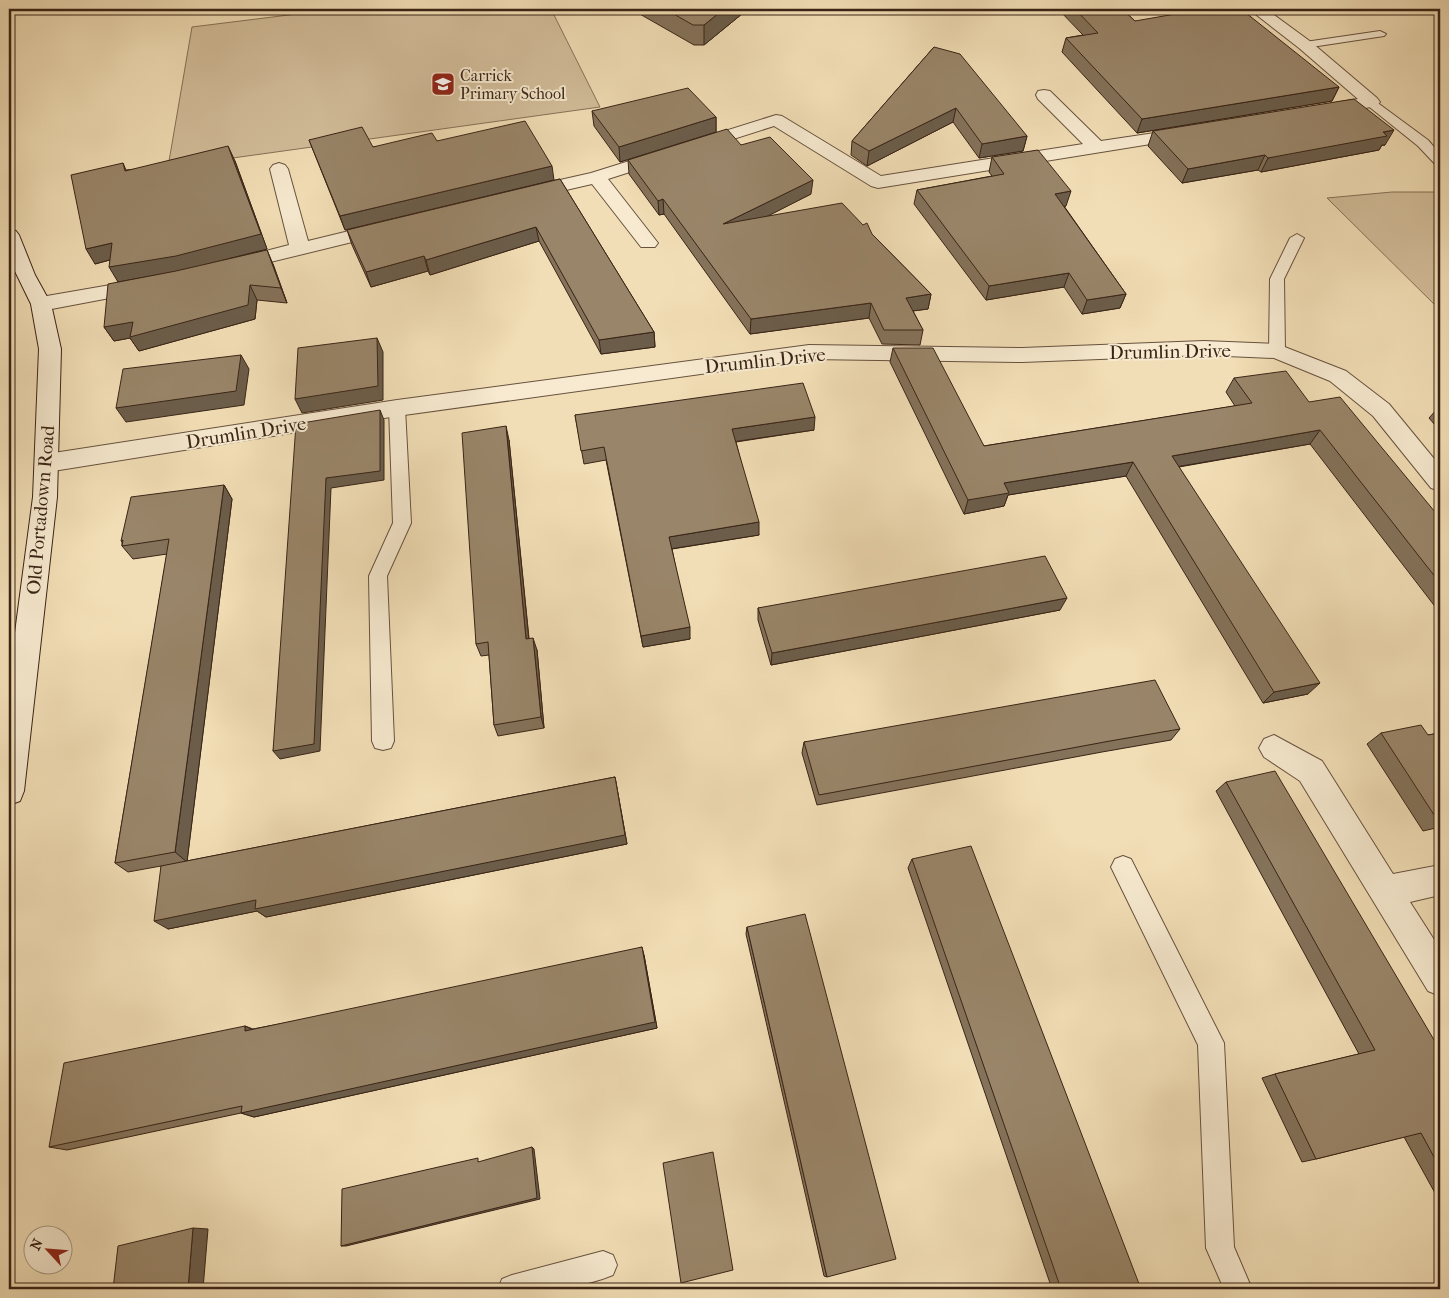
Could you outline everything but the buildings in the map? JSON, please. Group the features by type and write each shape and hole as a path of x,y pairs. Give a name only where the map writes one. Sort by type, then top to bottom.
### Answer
{"street":[{"path":"1256,9 1305,45 1372,102"},
{"path":"1044,95 1097,148"},
{"path":"1303,114 1372,102"},
{"path":"510,198 596,177 776,120 878,182 1012,159 1097,148 1205,130"},
{"path":"279,169 300,249"},
{"path":"596,177 648,243"},
{"path":"213,270 405,223"},
{"name":"Old Portadown Road","path":"9,235 25,275 41,304 50,349 44,506 10,776"},
{"path":"41,304 165,281"},
{"name":"Drumlin Drive","path":"47,463 397,408 809,352 1022,355 1204,348 1277,351 1338,376 1381,410 1440,482"},
{"path":"1274,748 1311,771 1440,978"},
{"path":"1386,891 1440,880"}],"lane":[{"path":"1305,45 1380,34"},
{"path":"1372,102 1423,143 1440,161"},
{"path":"1277,351 1277,279 1297,238"},
{"path":"383,741 378,576 402,523 397,408"},
{"path":"1123,867 1211,1043 1220,1248 1238,1289"},
{"path":"512,1289 603,1265"}],"shaded area":[{"path":"337,9 551,9 600,107 168,167 192,27"},
{"path":"1392,192 1440,192 1440,310 1327,198"}],"place":[{"name":"Carrick Primary School","path":"443,84"}]}
